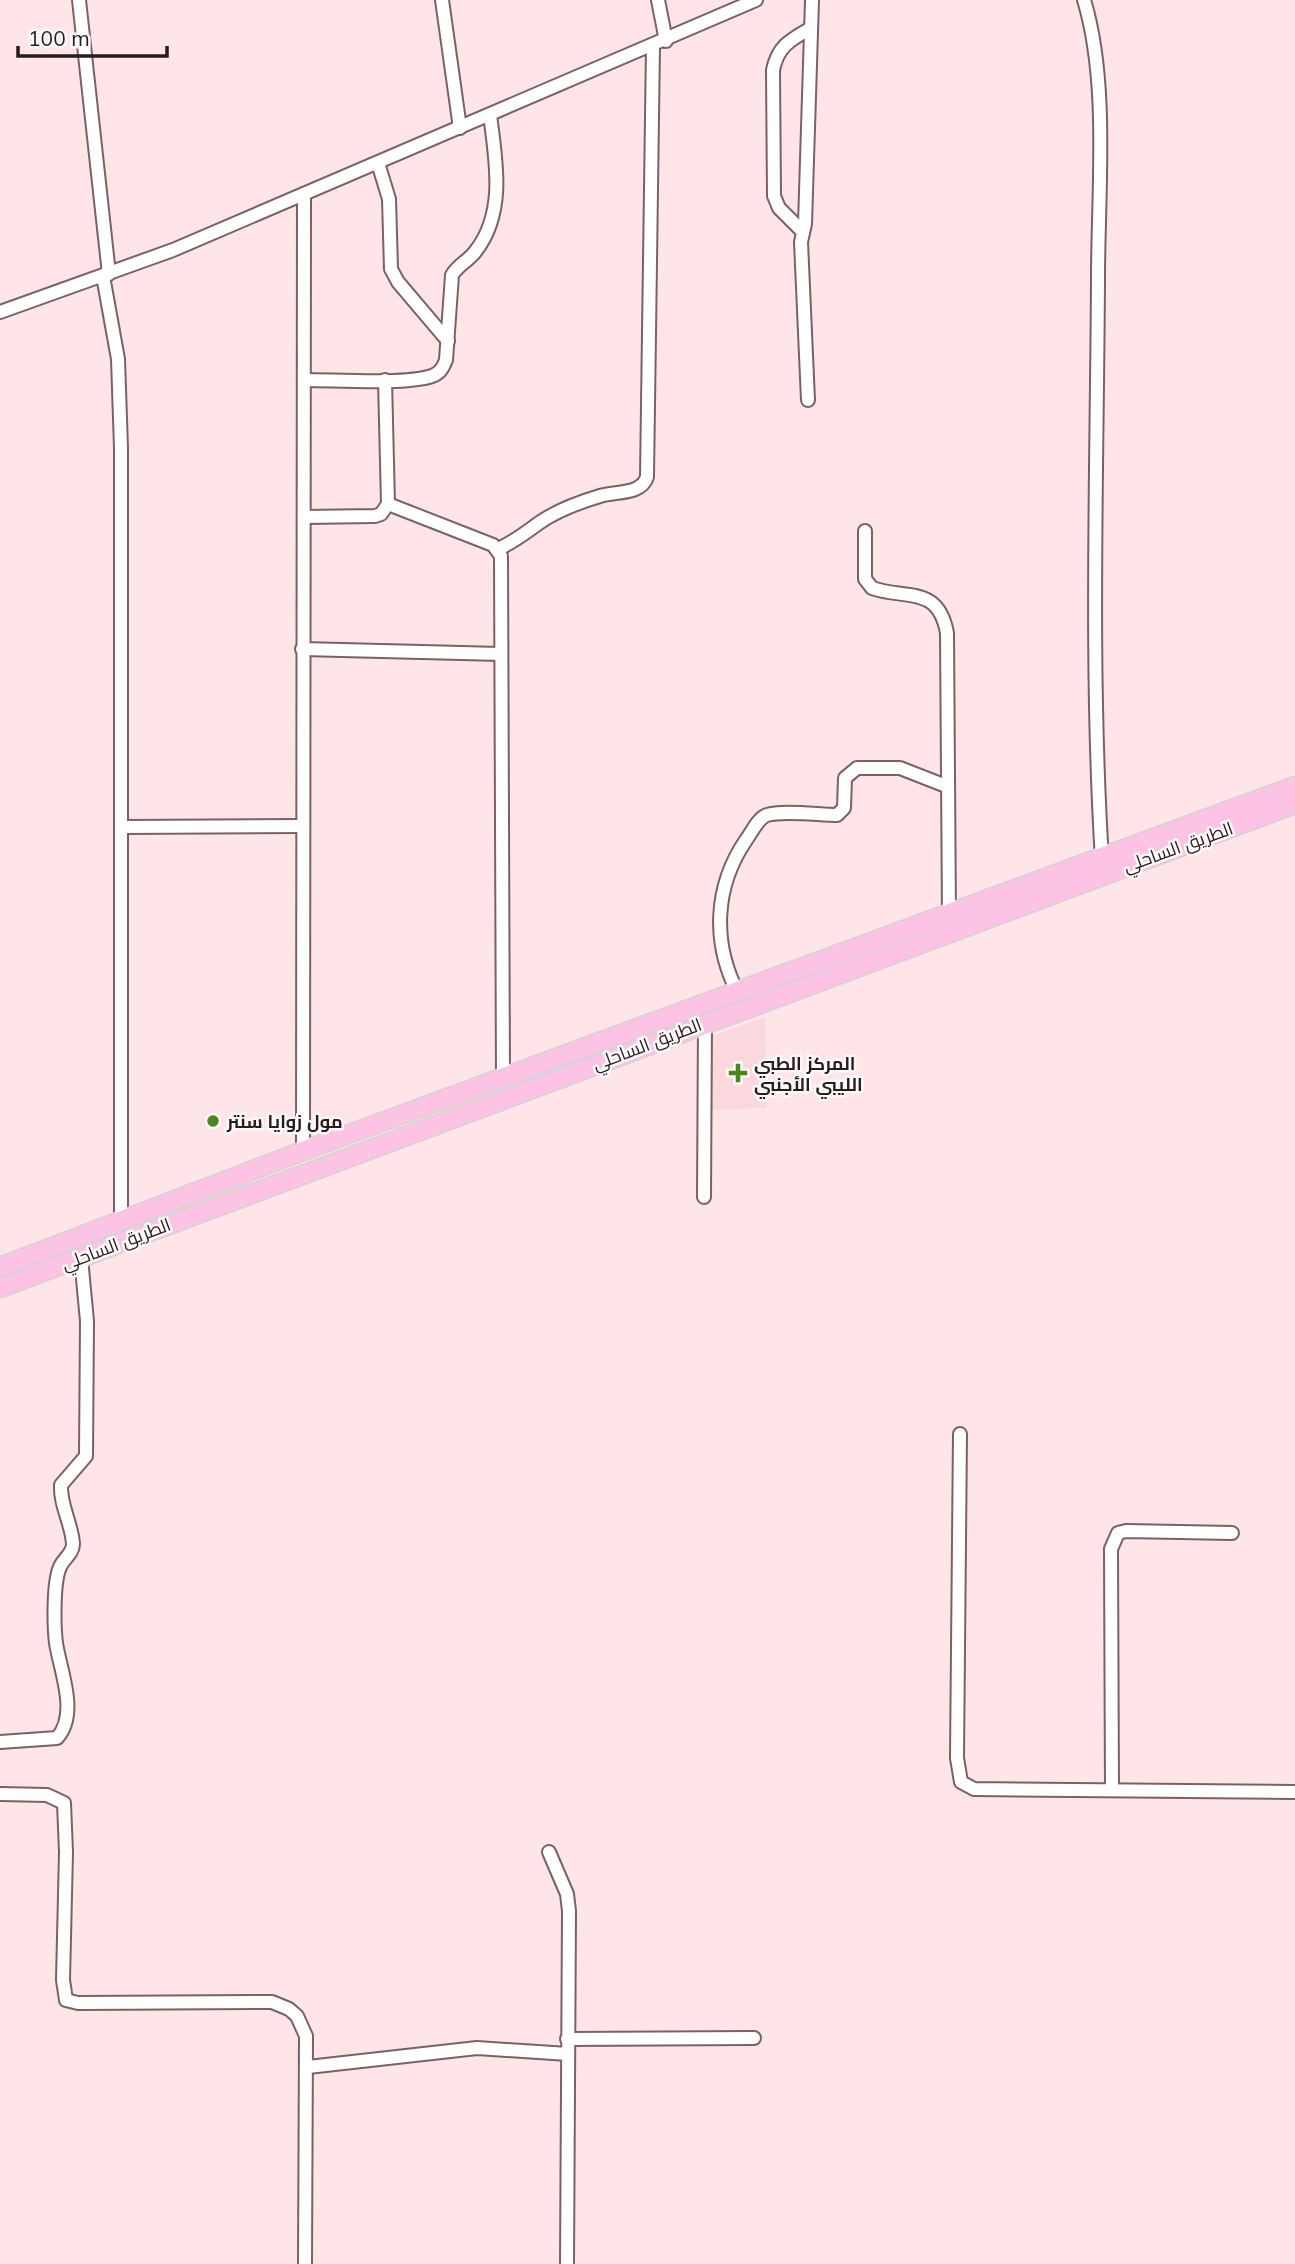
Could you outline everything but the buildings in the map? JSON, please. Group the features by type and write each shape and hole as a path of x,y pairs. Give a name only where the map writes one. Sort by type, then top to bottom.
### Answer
{"highway":[{"name":"الطريق الساحلي","path":"0,1267 303,1151 1102,860 1295,786"},
{"name":"الطريق الساحلي","path":"0,1288 705,1022 1295,804"}],"street":[{"path":"79,0 106,275 118,359 121,448 121,1222"},
{"path":"442,0 460,128"},
{"path":"658,0 666,41"},
{"path":"0,312 106,275 304,194 666,41 756,0"},
{"path":"808,400 803,232 812,0"},
{"path":"1084,0 1092,22 1095,48 1098,126 1096,504 1098,788 1102,860"},
{"path":"803,232 779,208 774,196 772,70 776,54 784,43 811,28"},
{"path":"388,504 498,550 518,540 544,520 601,495 637,489 645,484 653,46"},
{"path":"305,380 385,380 433,376 442,370 448,341 452,275 475,253 489,228 496,200 497,173 490,115"},
{"path":"378,163 389,199 391,270 448,341"},
{"path":"303,1151 304,194"},
{"path":"304,517 375,516 381,514 388,504 385,380"},
{"path":"865,531 865,579 872,588 927,599 944,617 947,633 949,916"},
{"path":"498,550 503,1079"},
{"path":"302,649 501,653"},
{"path":"738,993 725,967 721,923 723,886 731,863 759,821 771,814 837,816 844,808 845,778 857,768 900,768 946,786"},
{"path":"122,827 303,826"},
{"path":"704,1197 705,1022"},
{"path":"0,1742 57,1738 62,1733 67,1706 64,1669 56,1641 57,1586 59,1568 73,1544 61,1485 85,1458 87,1450 87,1321 81,1258"},
{"path":"960,1434 957,1758 961,1782 974,1789 1295,1791"},
{"path":"1112,1790 1111,1549 1118,1534 1126,1531 1232,1534"},
{"path":"0,1794 47,1795 64,1803 66,1852 63,1980 66,2000 78,2003 222,2001 281,2005 289,2009 302,2024 308,2067 305,2264"},
{"path":"550,1852 569,1911 567,2264"},
{"path":"567,2039 754,2038"},
{"path":"308,2067 477,2048 568,2054"}],"shaded area":[{"name":"المركز الطبي الليبي الأجنبي","path":"765,1017 767,1108 711,1110 709,1037"}],"place":[{"name":"المركز الطبي الليبي الأجنبي","path":"738,1073"},
{"name":"مول زوايا سنتر","path":"213,1121"}]}
